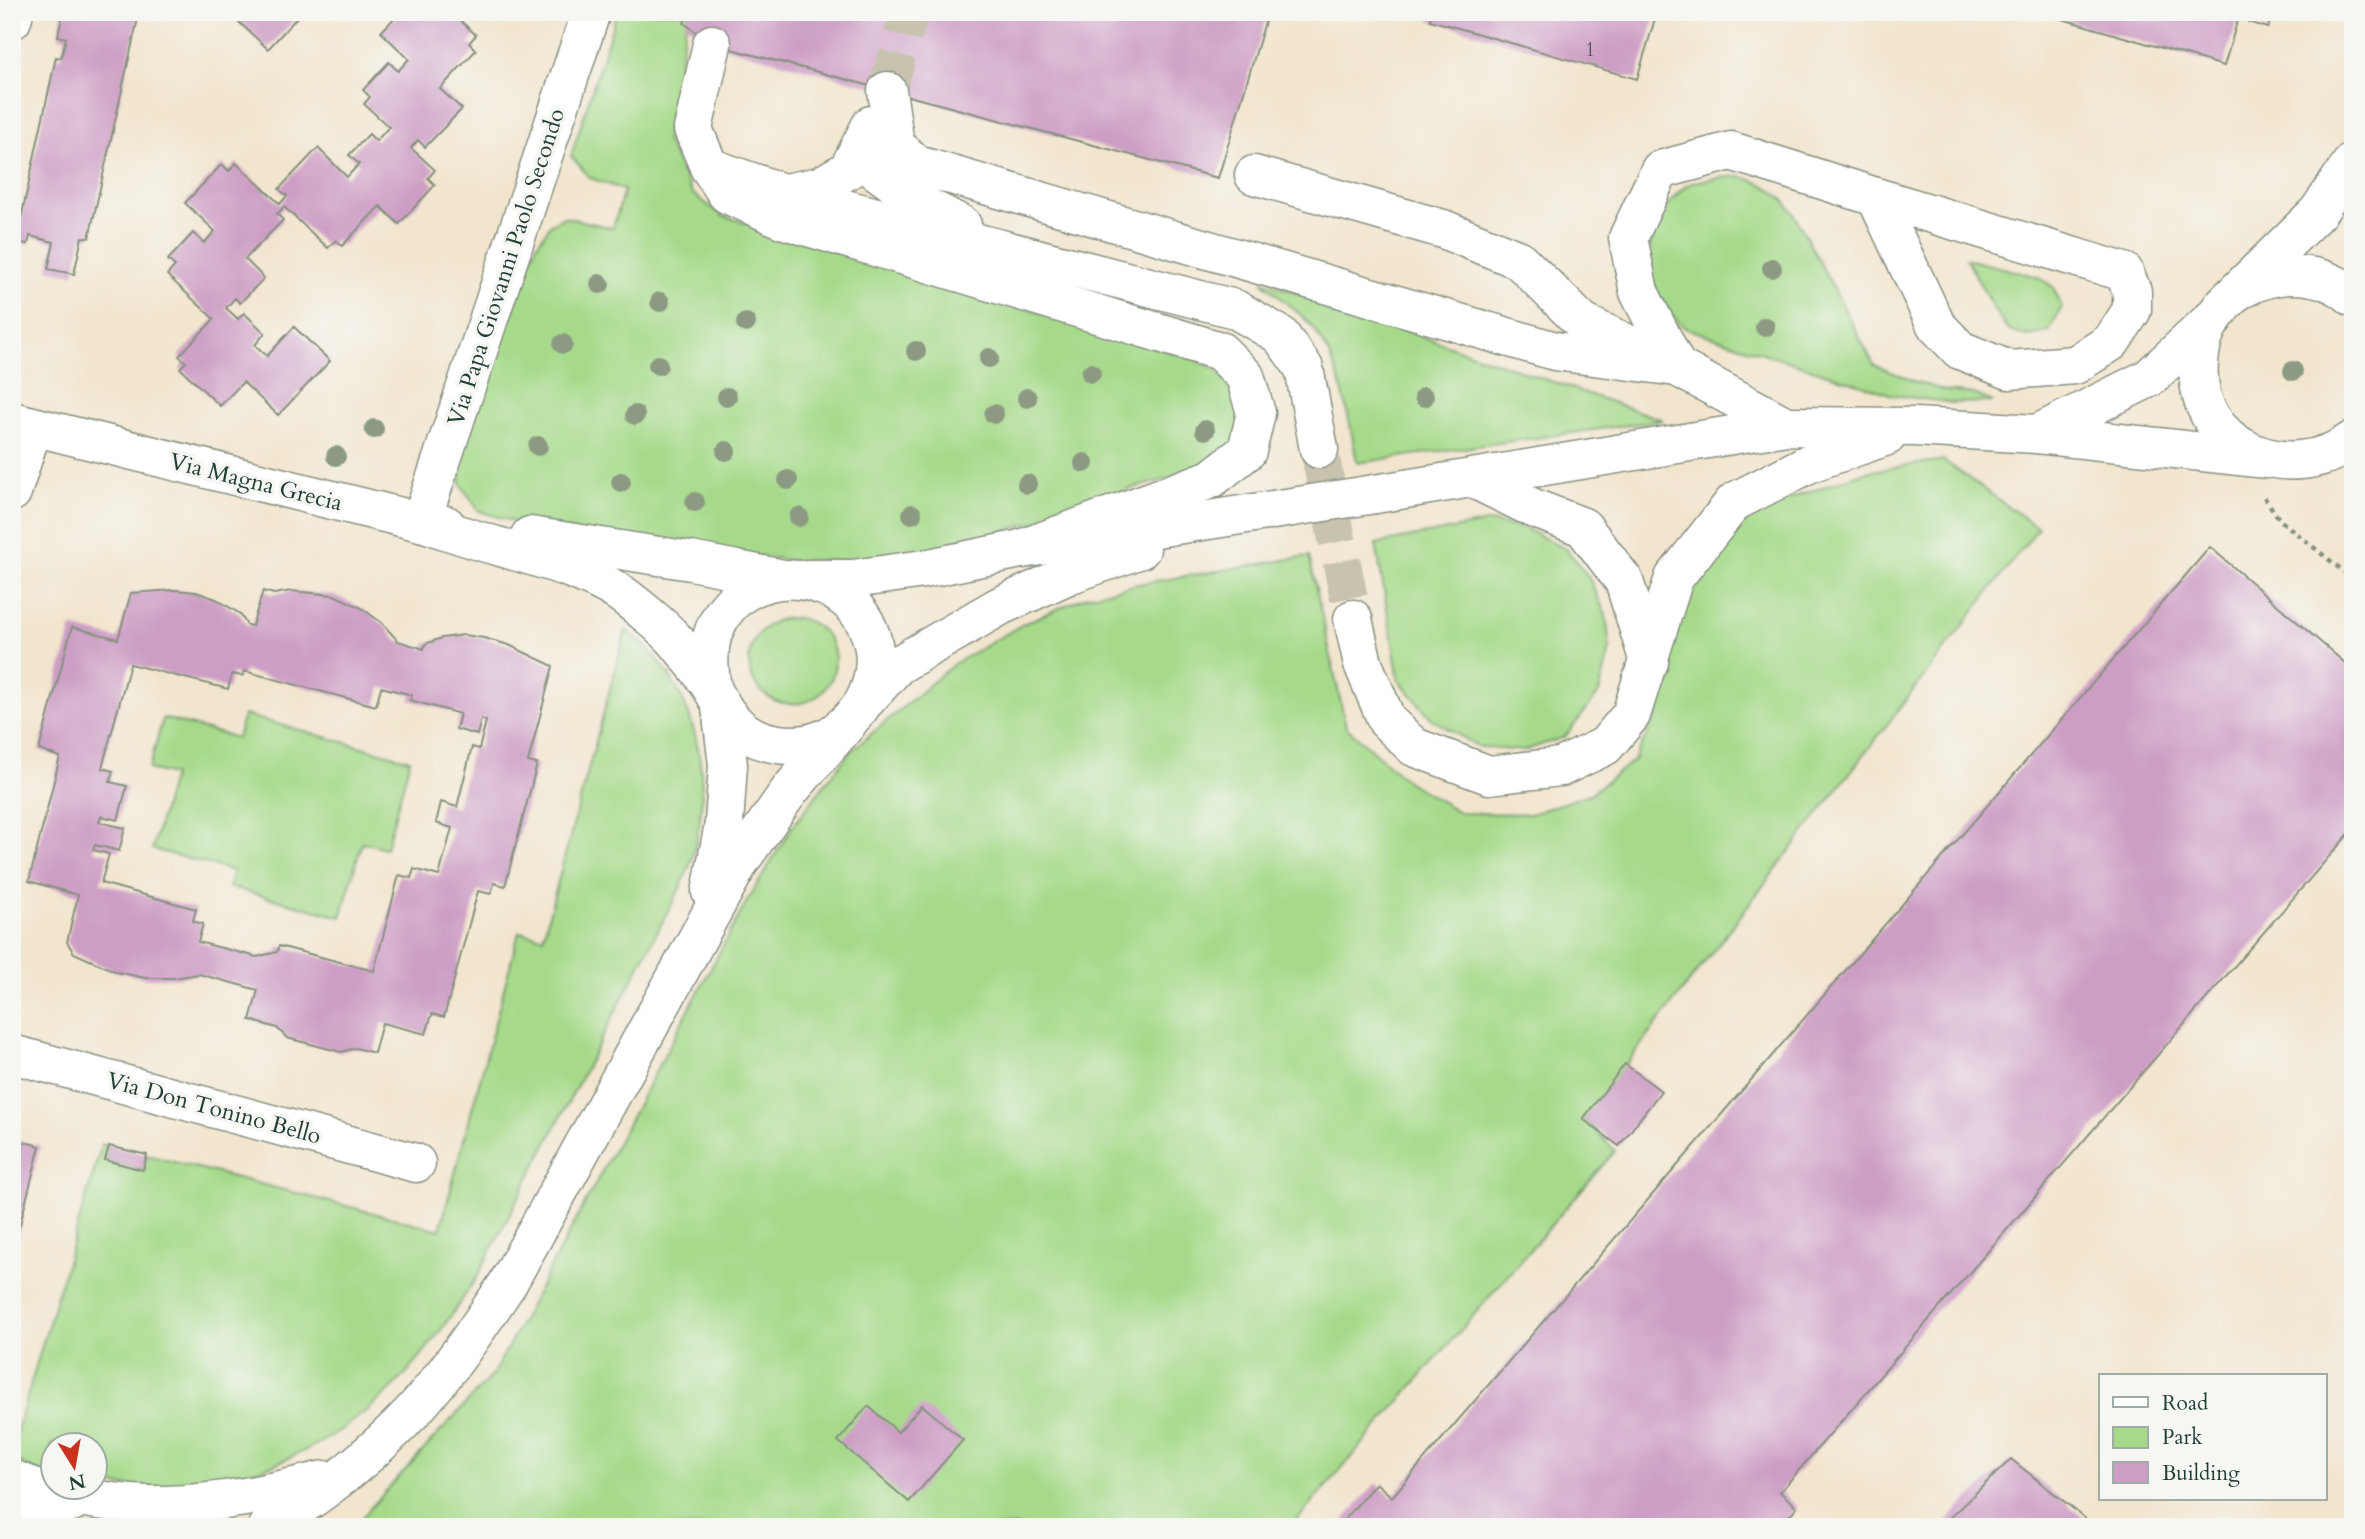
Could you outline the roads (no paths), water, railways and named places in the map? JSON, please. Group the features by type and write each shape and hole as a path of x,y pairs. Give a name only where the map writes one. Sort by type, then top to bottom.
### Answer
{"street":[{"path":"12,20 14,12"},
{"name":"Via Papa Giovanni Paolo Secondo","path":"421,522 591,12"},
{"path":"712,44 693,129 709,167 727,194 782,219 1220,351 1245,376 1256,413 1247,451 1211,479 1021,550"},
{"path":"783,193 820,186 848,170 887,91 895,145 917,165 1555,351 1677,367"},
{"path":"864,141 874,169 927,207 1019,254"},
{"path":"1677,367 1639,292 1628,238 1660,170 1731,151 2124,272 2132,291 2132,310 2110,342 2075,365 2009,370 1960,350 1936,325 1876,197"},
{"path":"2037,434 2149,378 2318,212 2353,161"},
{"path":"709,167 783,193 1235,309 1280,335 1304,368 1319,449"},
{"path":"1254,176 1443,229 1519,260 1583,323 1677,367 1786,426"},
{"path":"2353,297 2344,289 2317,277 2286,274 2256,282 2225,305 2206,331 2200,347 2198,374 2207,407 2218,427 2235,443 2281,460 2328,455 2353,440"},
{"path":"12,492 23,424"},
{"name":"Via Magna Grecia","path":"23,424 421,522 502,531 793,579"},
{"path":"697,938 714,881 724,824 728,765 708,659 714,630 730,605 754,587 793,579 853,579 912,571 1021,550 1786,426 1915,427 2037,434 2281,460 2353,474"},
{"path":"1353,619 1363,664 1387,721 1414,747 1489,775 1561,767 1605,746 1631,715 1674,578 1734,502 1810,463 1915,427"},
{"path":"1472,478 1533,508 1583,527 1624,581 1649,662"},
{"path":"268,1527 304,1506 384,1440 450,1366 508,1283 740,862 790,790 898,665 1000,606 1091,566 1260,513"},
{"path":"421,522 559,563 620,593 673,638 740,728 766,742 794,746 823,739 856,713 874,677 874,650 866,624 850,603 829,587 793,579"},
{"name":"Via Don Tonino Bello","path":"12,1054 416,1163"},
{"path":"12,1479 53,1510 213,1503 260,1496 343,1475"},
{"path":"321,1527 343,1475"},
{"path":"12,1498 128,1527"}],"tunnel":[{"path":"887,91 910,12"},
{"path":"1319,449 1353,619"}]}
